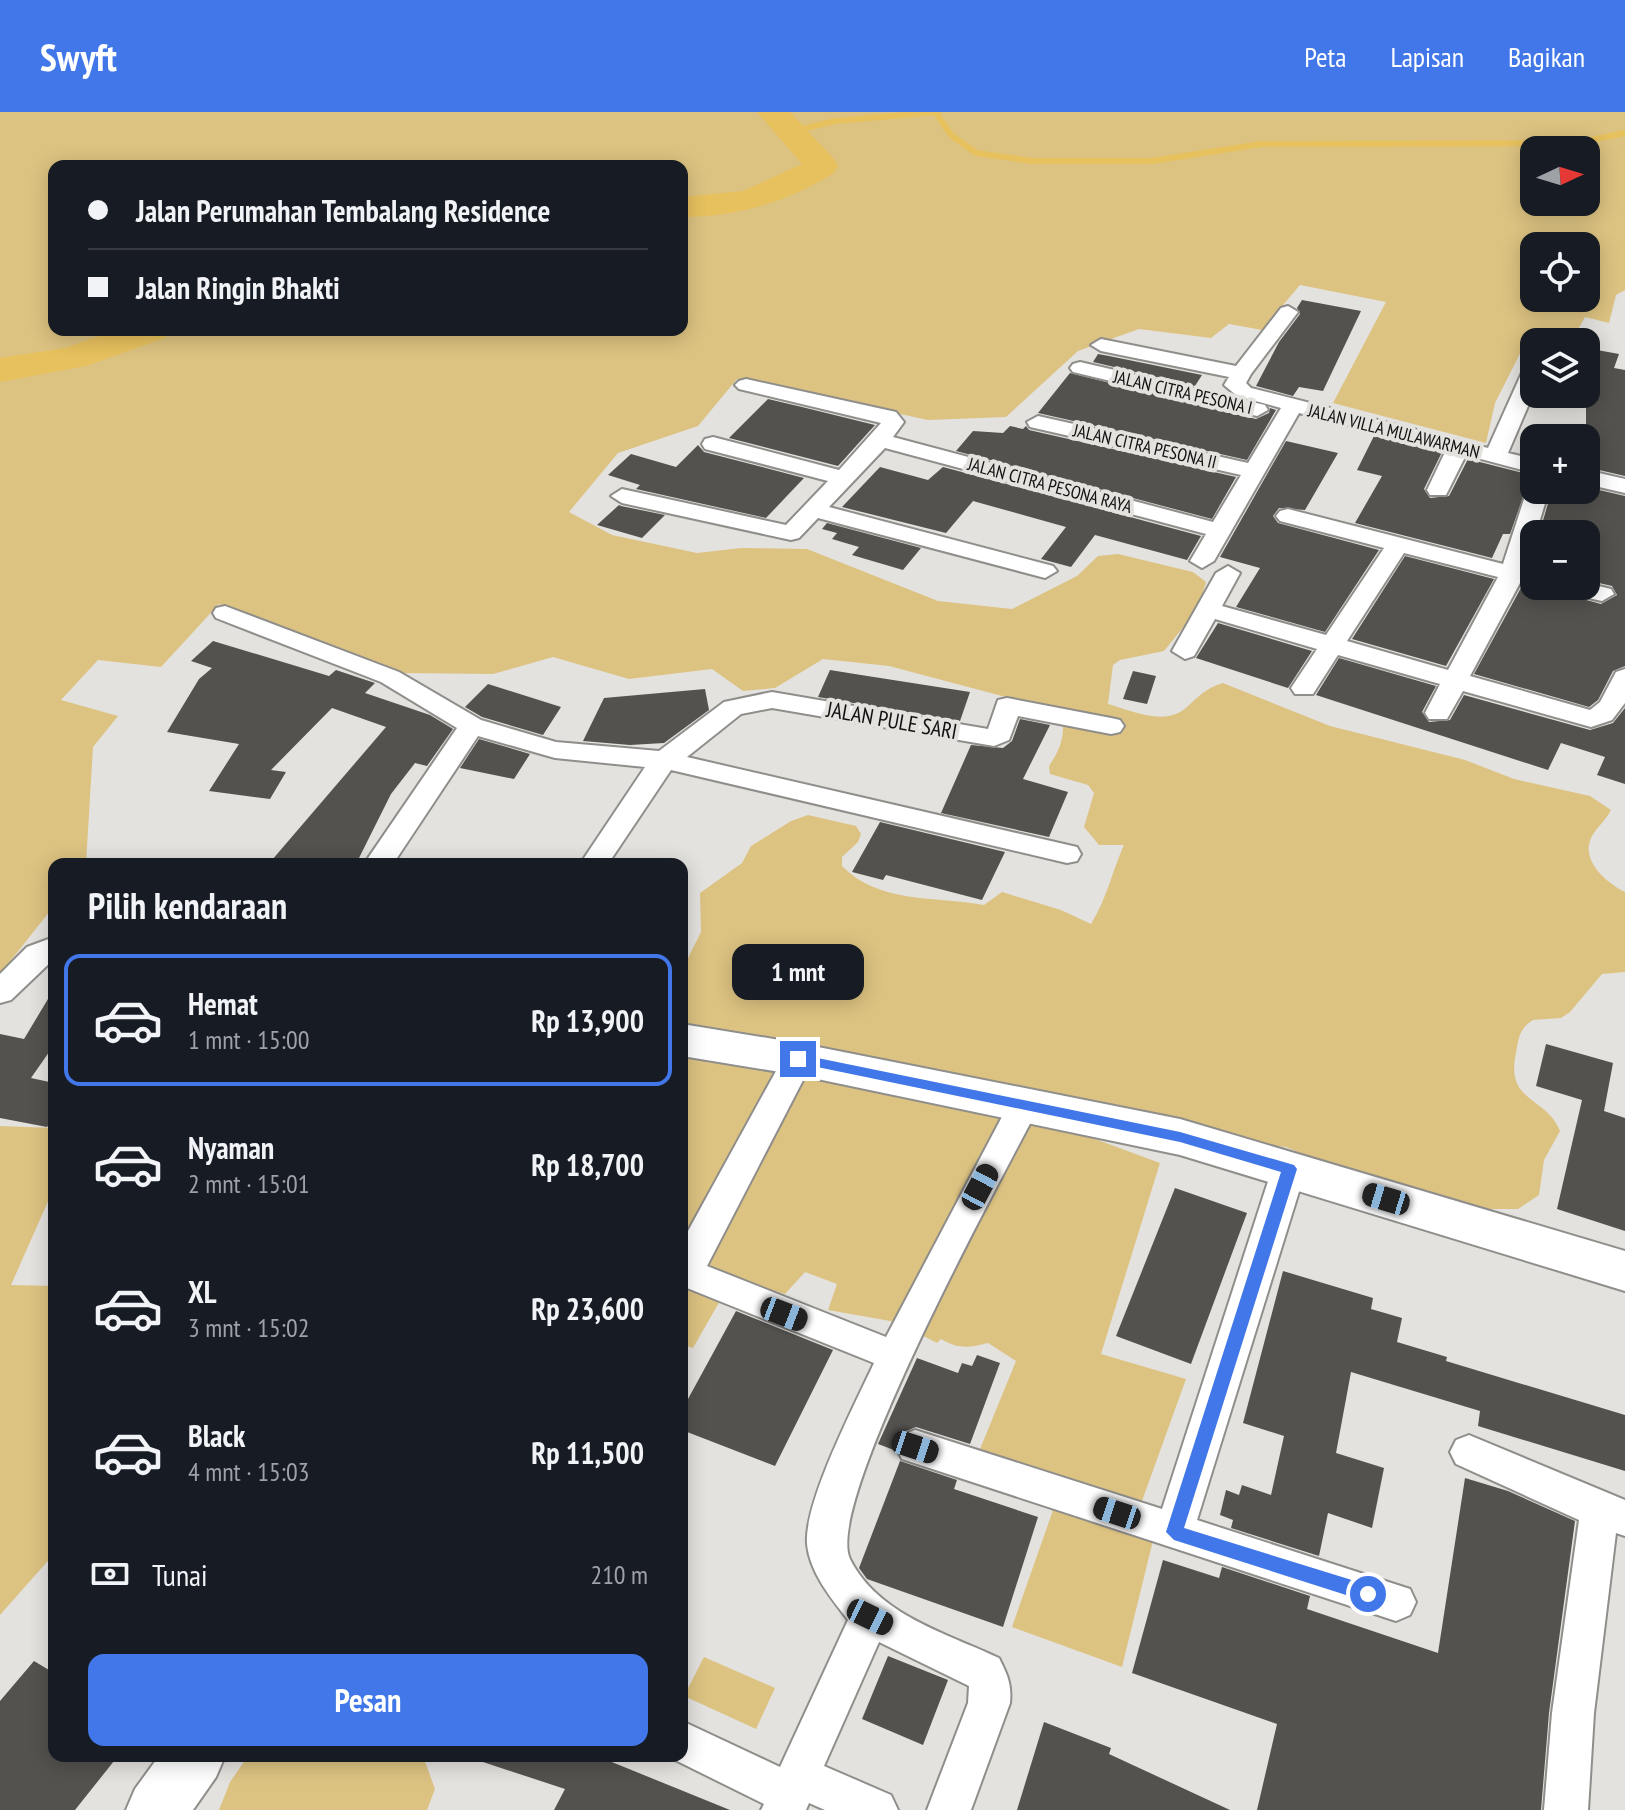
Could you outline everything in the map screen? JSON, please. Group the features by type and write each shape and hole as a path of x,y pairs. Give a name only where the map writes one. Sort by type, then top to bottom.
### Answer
{"street":[{"path":"1202,561 1289,411 1236,388 1241,373 1288,312"},
{"path":"1101,345 1241,373"},
{"name":"JALAN CITRA PESONA I","path":"1080,368 1289,411"},
{"path":"622,496 783,534 796,531 893,422 888,417 746,385"},
{"name":"JALAN VILLA MULAWARMAN","path":"1495,456 1520,400"},
{"name":"JALAN VILLA MULAWARMAN","path":"1289,411 1520,462"},
{"name":"JALAN CITRA PESONA II","path":"1038,422 1252,471"},
{"name":"JALAN CITRA PESONA RAYA","path":"880,440 1220,531"},
{"path":"713,444 843,478"},
{"path":"1438,490 1458,448"},
{"path":"1600,480 1625,486"},
{"path":"814,510 1045,571"},
{"path":"1288,516 1520,575"},
{"path":"1304,688 1335,645 1397,545"},
{"path":"1185,651 1228,573"},
{"path":"1438,713 1520,581"},
{"path":"1209,610 1591,719 1599,718 1606,712 1625,677"},
{"path":"225,613 390,677 472,726 555,750 665,760 1067,854"},
{"name":"JALAN PULE SARI","path":"598,858 642,789 665,760 733,708 772,700 994,738 1000,734 1007,706 1111,726"},
{"path":"382,858 472,726"},
{"path":"0,992 38,954 48,950"},
{"path":"688,1041 1025,1103 1180,1137 1625,1271"},
{"path":"798,1059 689,1262 691,1273 701,1281 896,1356"},
{"path":"949,1810 989,1703 991,1685 984,1672 870,1617 832,1564 827,1544 830,1516 925,1290 1025,1103"},
{"path":"1174,1532 1289,1169"},
{"path":"915,1447 1396,1602"},
{"path":"1469,1452 1613,1514 1573,1713 1566,1810"},
{"path":"791,1794 870,1617"},
{"path":"688,1745 791,1794 876,1810"},
{"path":"156,1810 191,1762"}],"shaded area":[{"path":"0,112 1625,112 1625,290 1616,295 1609,323 1585,317 1579,328 1520,328 1520,354 1495,403 1486,443 1333,403 1386,302 1300,285 1262,330 1229,324 1211,338 1139,329 1078,351 1006,417 928,420 737,379 698,426 618,453 569,512 612,535 697,553 741,548 807,549 938,601 1012,609 1077,576 1098,556 1118,554 1193,572 1206,582 1198,609 1164,651 1120,660 1113,665 1108,704 1149,716 1169,716 1223,683 1330,726 1465,760 1514,779 1590,796 1611,810 1592,836 1589,854 1603,877 1625,892 1625,972 1602,974 1570,1012 1561,1018 1533,1020 1520,1034 1514,1069 1516,1081 1521,1090 1554,1120 1560,1131 1544,1160 1539,1195 1518,1209 1454,1209 1371,1183 1286,1147 1038,1118 1160,1163 1101,1354 1186,1379 1138,1512 1158,1520 1122,1667 1012,1627 1052,1513 1057,1488 978,1454 1016,1361 988,1343 964,1347 941,1339 937,1343 896,1322 828,1310 837,1284 805,1272 785,1294 733,1278 693,1348 688,1347 688,958 701,932 700,893 742,863 751,846 791,821 808,815 856,826 861,834 858,842 842,857 842,866 873,887 908,896 984,905 1002,892 1061,910 1091,924 1102,904 1124,845 1099,845 1084,827 1094,793 1088,785 1050,774 1049,766 1062,740 1062,712 889,666 823,659 775,688 743,691 712,669 629,679 553,657 493,674 402,673 219,604 161,667 98,660 61,700 118,716 93,747 86,858 48,858 48,914 0,974"},
{"path":"0,1126 48,1128 48,1202 11,1285 48,1286 48,1561 0,1615"},
{"path":"704,1657 775,1688 756,1729 688,1698 688,1688"},
{"path":"244,1762 425,1762 435,1789 427,1810 219,1810 230,1782"}],"building":[{"path":"1302,300 1361,311 1323,391 1299,387 1293,396 1256,386 1279,342 1300,314 1297,308"},
{"path":"1600,351 1619,354 1614,368 1625,370 1625,476 1600,470 1600,424 1586,424 1586,408 1600,408"},
{"path":"1098,354 1202,375 1195,386 1093,362"},
{"path":"1070,373 1256,419 1269,413 1270,408 1276,410 1247,460 1038,413"},
{"path":"768,399 875,425 838,466 729,438"},
{"path":"1010,426 1023,429 1026,426 1029,430 1236,477 1212,519 956,451 973,431 1003,433"},
{"path":"1374,436 1442,452 1424,489 1430,498 1449,496 1468,459 1520,472 1521,504 1510,534 1503,534 1492,558 1355,523 1382,476 1357,470"},
{"path":"1286,441 1338,453 1305,510 1279,508 1273,516 1278,523 1379,550 1325,632 1236,607 1260,568 1220,557"},
{"path":"698,445 704,452 804,478 766,518 636,489 640,485 608,475 631,454 676,467"},
{"path":"880,467 928,480 943,467 1201,536 1187,560 1095,535 1071,567 1041,559 1066,527 973,501 946,533 842,507"},
{"path":"1600,490 1625,496 1625,666 1613,671 1598,700 1589,707 1474,674 1520,590 1520,600 1586,600 1601,604 1617,595 1612,586 1600,583 1600,520 1543,520 1548,504 1600,504"},
{"path":"619,505 665,515 642,538 597,525"},
{"path":"827,523 921,548 903,570 852,555 859,547 832,539 837,533 822,529"},
{"path":"1405,556 1494,579 1446,666 1352,639"},
{"path":"1218,623 1312,651 1288,688 1196,658"},
{"path":"213,641 329,676 336,670 375,683 365,693 430,715 453,729 427,766 415,763 391,794 359,858 274,858 386,727 332,708 271,770 286,772 270,799 209,791 239,744 167,732 199,679 212,668 191,661"},
{"path":"1339,658 1436,686 1422,712 1429,722 1450,720 1464,695 1590,730 1613,723 1625,708 1625,784 1597,775 1605,757 1561,743 1548,770 1316,695"},
{"path":"830,670 970,692 960,721 818,697"},
{"path":"1133,671 1156,676 1147,704 1123,699"},
{"path":"488,684 561,707 543,735 482,717 465,707"},
{"path":"705,689 709,710 664,743 630,745 583,741 604,698"},
{"path":"1020,719 1050,725 1023,779 1068,792 1049,837 941,813 971,745 1003,748 1012,741"},
{"path":"479,739 530,754 514,779 460,768"},
{"path":"880,822 1005,852 982,900 886,875 883,880 852,872"},
{"path":"48,999 48,1054 31,1078 48,1082 47,1127 0,1118 0,1034 24,1039"},
{"path":"1546,1044 1613,1063 1604,1111 1625,1118 1625,1231 1557,1209 1582,1100 1536,1086"},
{"path":"1175,1188 1247,1213 1191,1364 1116,1336"},
{"path":"1283,1271 1373,1298 1371,1309 1402,1318 1397,1342 1447,1357 1446,1361 1625,1415 1625,1471 1478,1426 1480,1411 1351,1372 1336,1453 1384,1468 1372,1528 1328,1513 1319,1556 1231,1528 1233,1520 1220,1515 1226,1490 1239,1495 1242,1485 1271,1495 1284,1436 1243,1423"},
{"path":"736,1311 833,1350 775,1466 688,1432 688,1399"},
{"path":"977,1355 1000,1363 970,1444 916,1427 899,1434 894,1450 878,1444 917,1358 958,1373 962,1363 972,1366"},
{"path":"900,1461 957,1480 954,1489 1038,1517 1003,1627 867,1579 859,1568"},
{"path":"1465,1478 1508,1491 1575,1521 1549,1713 1541,1810 1257,1810 1277,1724 1132,1673 1163,1560 1219,1578 1222,1567 1310,1596 1307,1609 1438,1653"},
{"path":"888,1656 948,1680 923,1745 862,1719"},
{"path":"34,1661 48,1669 48,1762 113,1762 75,1810 0,1810 0,1701"},
{"path":"1044,1722 1111,1748 1109,1754 1230,1810 1017,1810"},
{"path":"483,1762 612,1762 730,1810 554,1810 565,1789"}],"waterway":[{"path":"688,207 755,198 790,184 822,166 773,112"},
{"path":"790,132 835,121 938,112"},
{"path":"936,113 951,135 976,153 1032,161 1152,161 1261,144 1577,143 1625,133"},
{"path":"0,370 72,358 135,336"}],"route":[{"path":"798,1059 1180,1137 1289,1169 1174,1532 1368,1594"}]}
